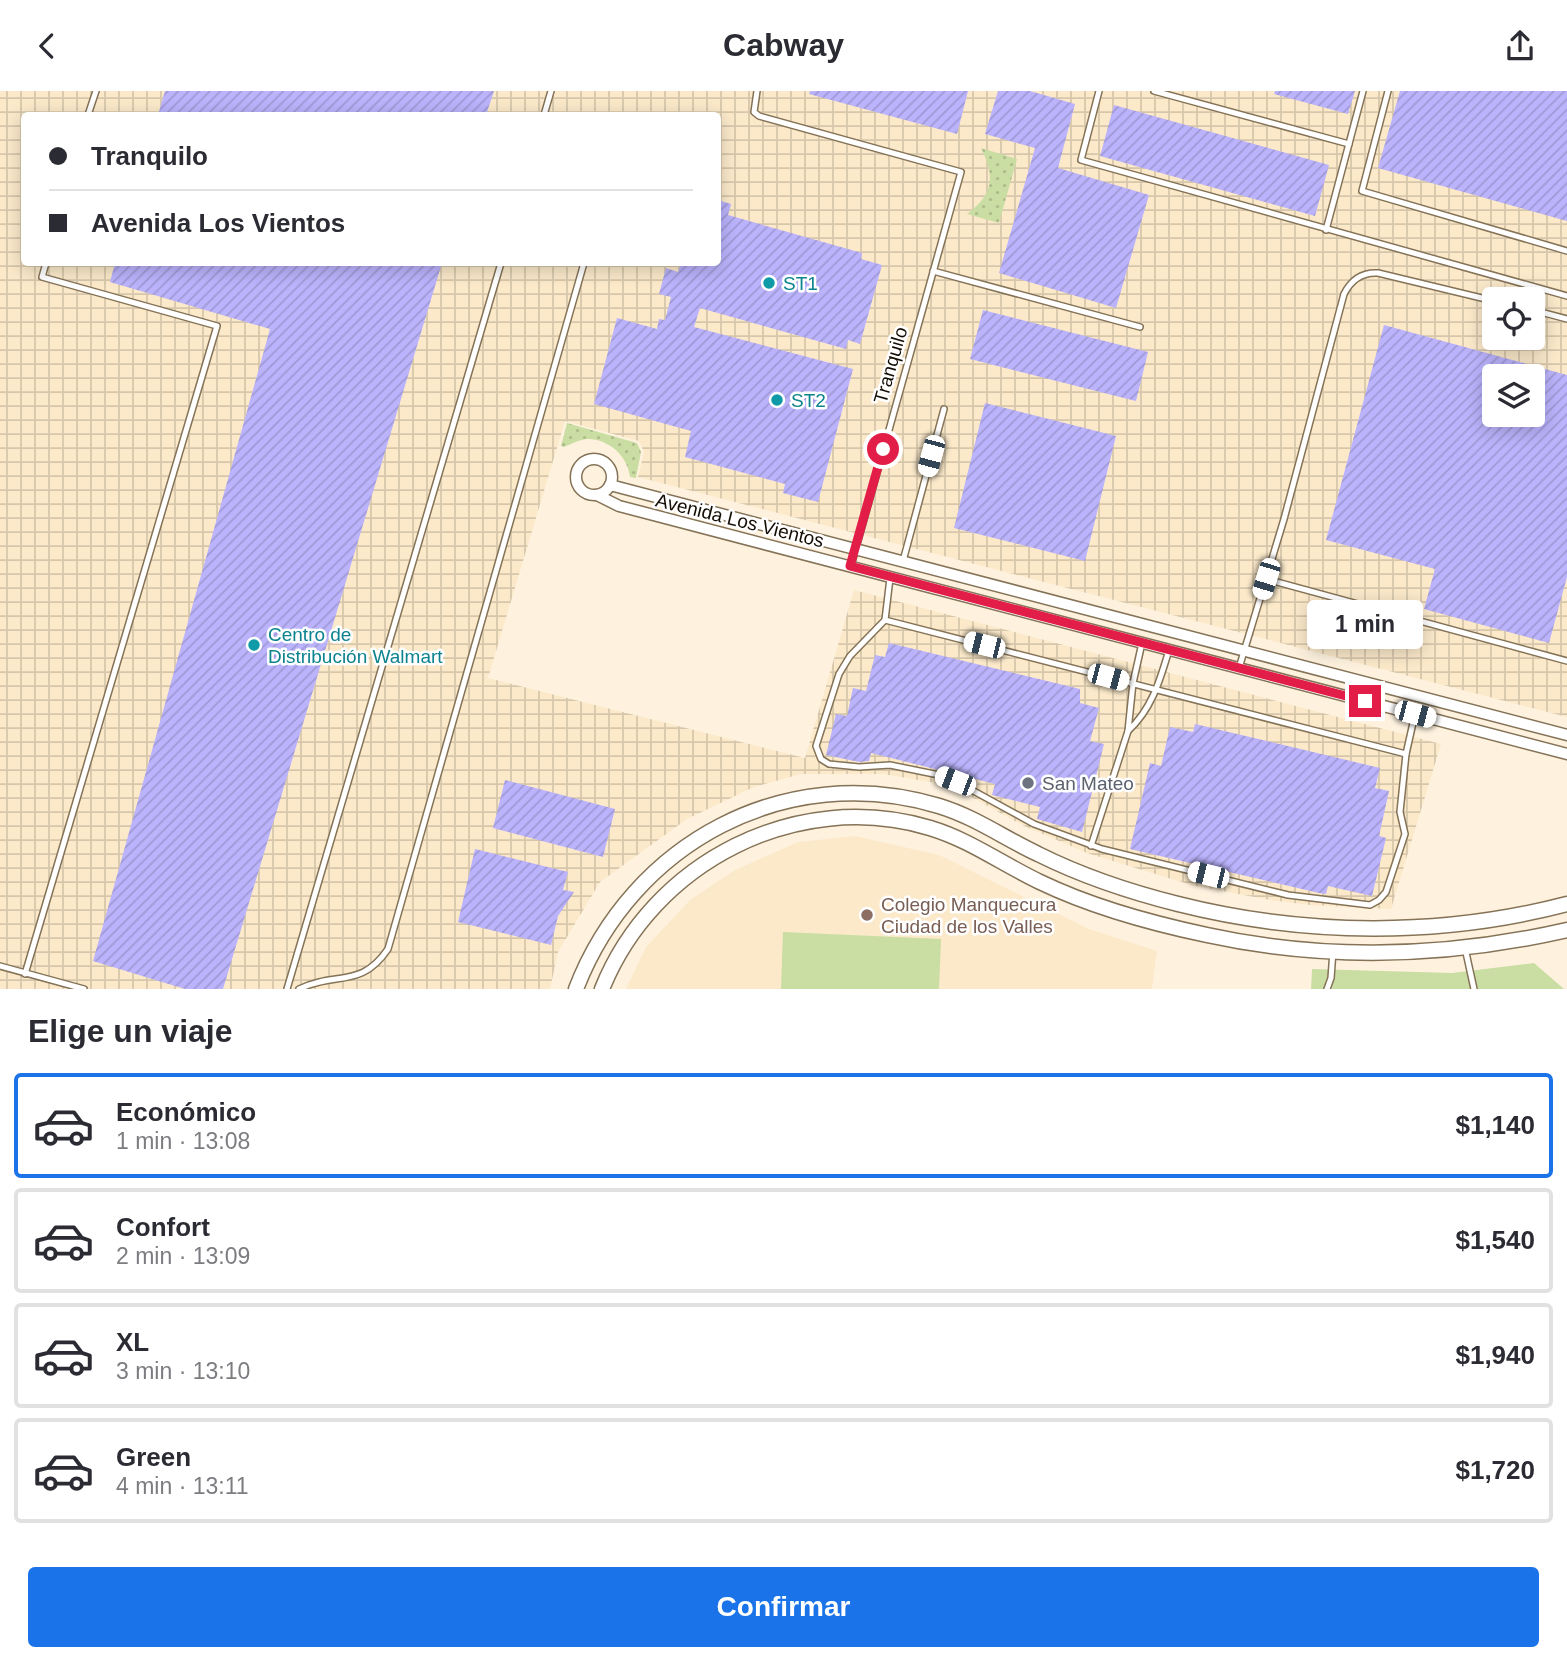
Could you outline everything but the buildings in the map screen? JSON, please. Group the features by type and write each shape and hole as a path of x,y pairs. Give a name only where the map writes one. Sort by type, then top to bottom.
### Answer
{"street":[{"name":"Avenida Los Vientos","path":"610,485 611,472 606,464 598,460 585,462 577,472 578,485 588,494 597,495 619,506 1567,754"},
{"path":"597,495 605,492 610,485 1567,735"},
{"path":"576,989 598,942 622,906 650,875 674,854 702,835 740,816 783,802 831,794 888,795 940,806 977,821 1082,874 1177,904 1243,917 1345,928 1412,927 1479,922 1567,904"},
{"path":"602,989 622,948 640,922 666,893 697,868 722,852 759,835 800,823 844,818 897,821 941,832 972,844 1056,889 1108,909 1237,941 1333,951 1401,952 1465,948 1567,930"}],"lane":[{"path":"90,112 96,91"},
{"path":"545,112 551,91"},
{"name":"Tranquilo","path":"757,91 753,105 754,112 759,116 961,172 850,566"},
{"path":"1099,91 1081,160 1567,296"},
{"path":"1154,91 1349,144"},
{"path":"1326,230 1363,91"},
{"path":"1388,91 1362,191 1567,251"},
{"path":"25,974 217,326 42,277 45,266"},
{"path":"287,989 500,266"},
{"path":"299,989 309,984 363,974 377,965 388,949 583,266"},
{"path":"933,271 1140,327"},
{"path":"1239,668 1284,519 1344,294 1350,283 1360,276 1378,272 1482,298"},
{"path":"1545,313 1567,319"},
{"path":"903,561 944,409"},
{"path":"890,577 885,620 850,656 839,674 816,746 821,759 829,764 859,767 890,765 939,775 1034,824 1091,846 1288,895 1370,905 1386,892 1405,834 1400,812 1406,754 1415,714"},
{"path":"1266,579 1567,661"},
{"path":"885,620 1406,754"},
{"path":"1091,846 1128,731 1133,684 1142,643"},
{"path":"1128,731 1142,716 1157,690 1168,650"},
{"path":"1465,948 1474,989"},
{"path":"1327,989 1331,978 1333,951"},
{"path":"0,966 84,989"}],"shaded area":[{"path":"0,91 1567,91 1567,717 638,477 644,452 639,441 565,421 488,678 805,758 854,590 1441,744 1391,909 1310,905 1191,885 1087,853 1024,826 964,793 936,783 883,774 801,774 754,787 687,819 600,882 558,952 550,989 0,989"},
{"name":"Colegio Manquecura Ciudad de los Valles","path":"855,836 939,855 1089,929 1157,951 1152,989 626,989 646,947 690,900 735,870 798,842"}],"green space":[{"path":"981,148 1017,159 999,223 967,214 983,199 989,184 989,167"},
{"path":"567,423 637,443 641,452 636,478 630,477 621,455 602,442 586,439 561,446"},
{"path":"783,932 941,939 939,989 781,989"},
{"path":"1534,963 1564,989 1311,989 1312,969 1452,973"}],"place":[{"name":"ST1","path":"769,283"},
{"name":"ST2","path":"777,400"},
{"name":"Centro de Distribución Walmart","path":"254,645"},
{"name":"San Mateo","path":"1028,783"},
{"name":"Colegio Manquecura Ciudad de los Valles","path":"867,915"}],"route":[{"path":"883,449 850,566 1365,701"}]}
